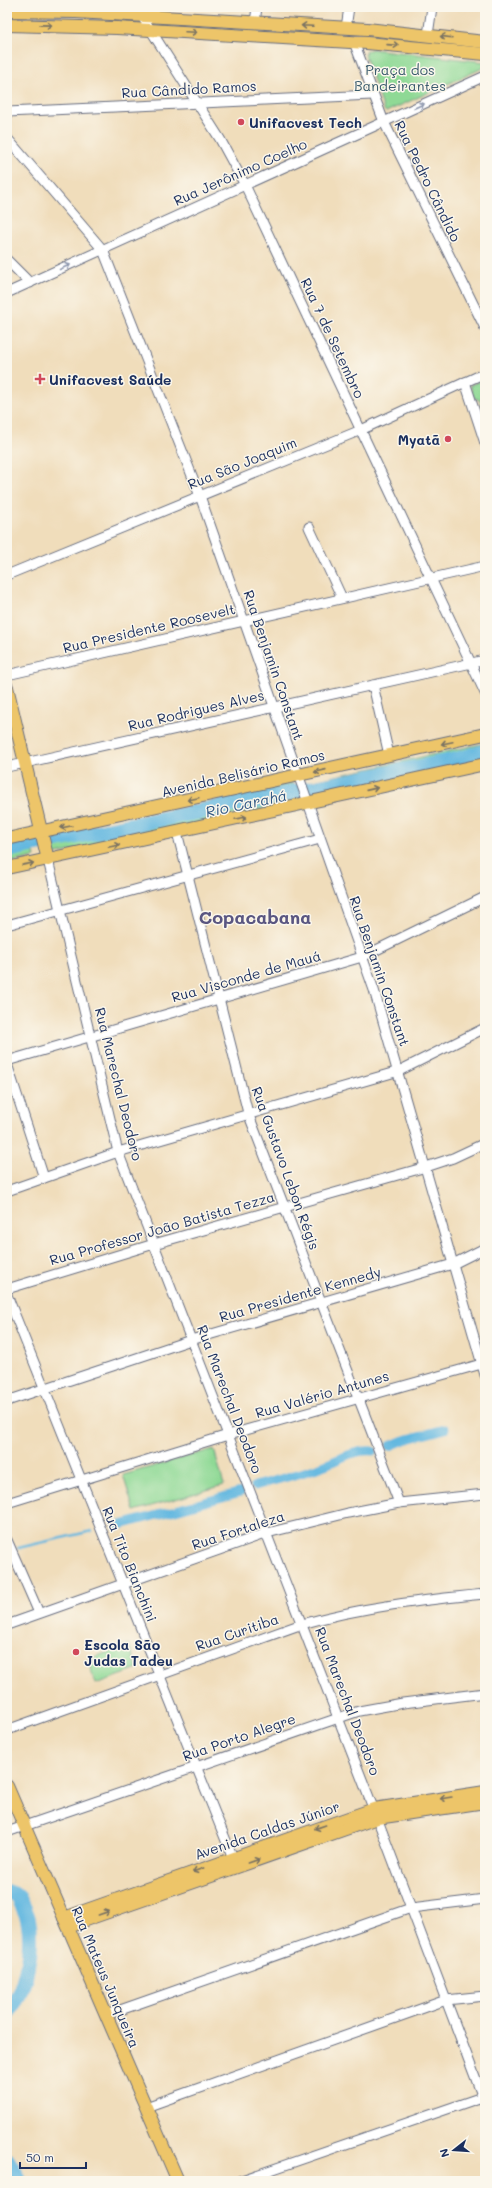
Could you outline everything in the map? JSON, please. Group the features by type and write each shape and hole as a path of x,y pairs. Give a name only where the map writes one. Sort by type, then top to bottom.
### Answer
{"main road":[{"path":"7,11 139,12 255,23 346,28 428,35 485,42"},
{"path":"7,25 59,25 354,42 485,54"},
{"name":"Rua Marechal Deodoro","path":"7,687 48,857"},
{"name":"Avenida Belisário Ramos","path":"7,839 42,835 299,780 389,755 485,734"},
{"path":"7,868 48,857 176,832 306,801 485,764"},
{"name":"Rua Mateus Junqueira","path":"7,1786 178,2181"},
{"name":"Avenida Caldas Júnior","path":"66,1922 375,1813 485,1792"},
{"name":"Avenida Caldas Júnior","path":"375,1813 485,1802"}],"street":[{"path":"255,23 257,7"},
{"path":"346,28 349,7"},
{"path":"428,35 432,7"},
{"name":"Rua 7 de Setembro","path":"139,12 152,30 197,103 245,185 485,693"},
{"name":"Rua Pedro Cândido","path":"354,42 372,95 384,122 485,328"},
{"name":"Rua Jerônimo Coelho","path":"7,293 485,76"},
{"name":"Rua Cândido Ramos","path":"7,112 372,95"},
{"name":"Rua Benjamin Constant","path":"7,138 103,250 200,496 362,957 399,1071 453,1264 483,1363 485,1375"},
{"path":"7,260 30,283"},
{"name":"Rua São Joaquim","path":"7,575 361,430 485,373"},
{"path":"465,382 485,442"},
{"path":"309,527 342,598"},
{"name":"Rua Presidente Roosevelt","path":"7,675 485,566"},
{"name":"Rua Rodrigues Alves","path":"7,767 485,660"},
{"path":"373,685 389,755"},
{"name":"Rua Gustavo Lebon Régis","path":"176,832 248,1114 399,1503"},
{"path":"7,925 320,840"},
{"name":"Rua Marechal Deodoro","path":"48,857 118,1152 267,1533 484,2098"},
{"name":"Rua Visconde de Mauá","path":"7,1061 90,1035 362,957 485,897"},
{"path":"7,1191 118,1152 399,1071 485,1028"},
{"path":"7,1064 44,1178"},
{"name":"Rua Professor João Batista Tezza","path":"7,1289 284,1206 426,1167 453,1158 485,1143"},
{"name":"Rua Presidente Kennedy","path":"7,1401 192,1340 453,1264 485,1248"},
{"name":"Rua Tito Bianchini","path":"7,1295 235,1862"},
{"name":"Rua Valério Antunes","path":"7,1503 228,1435 483,1363"},
{"name":"Rua Fortaleza","path":"7,1625 267,1533 335,1516 399,1503 485,1494"},
{"path":"7,1540 39,1613"},
{"name":"Rua Curitiba","path":"7,1730 302,1624 344,1612 380,1606 485,1594"},
{"name":"Rua Porto Alegre","path":"7,1832 338,1717 383,1706 485,1693"},
{"path":"106,2015 412,1908 485,1899"},
{"path":"146,2107 446,2000 485,1996"},
{"path":"239,2181 484,2098"}],"green space":[{"name":"Praça dos Bandeirantes","path":"372,49 485,62 485,67 386,112 365,55 366,51"},
{"path":"485,379 485,414 482,412 484,409 480,400 474,398 470,385"},
{"path":"485,743 485,757 310,796 307,784 309,782"},
{"path":"291,783 295,785 299,801 48,856 44,840"},
{"path":"31,841 35,857 7,863 7,845"},
{"path":"214,1449 224,1485 134,1511 123,1475"},
{"path":"129,1644 138,1669 96,1684 87,1660"}],"waterway":[{"name":"Rio Carahá","path":"7,850 456,760 485,752"},
{"path":"390,1446 404,1440 445,1429"},
{"path":"255,1486 309,1471 351,1454 373,1451"},
{"path":"117,1526 241,1492"},
{"path":"18,1548 92,1531"},
{"path":"7,1892 18,1896 25,1910 30,1930 29,1955 24,1981 14,2004 7,2013"},
{"path":"7,2160 20,2181"}],"place":[{"name":"Unifacvest Tech","path":"241,122"},
{"name":"Unifacvest Saúde","path":"40,379"},
{"name":"Myatã","path":"448,439"},
{"name":"Escola São Judas Tadeu","path":"76,1652"}],"district":[{"name":"Copacabana","path":"255,917"}]}
